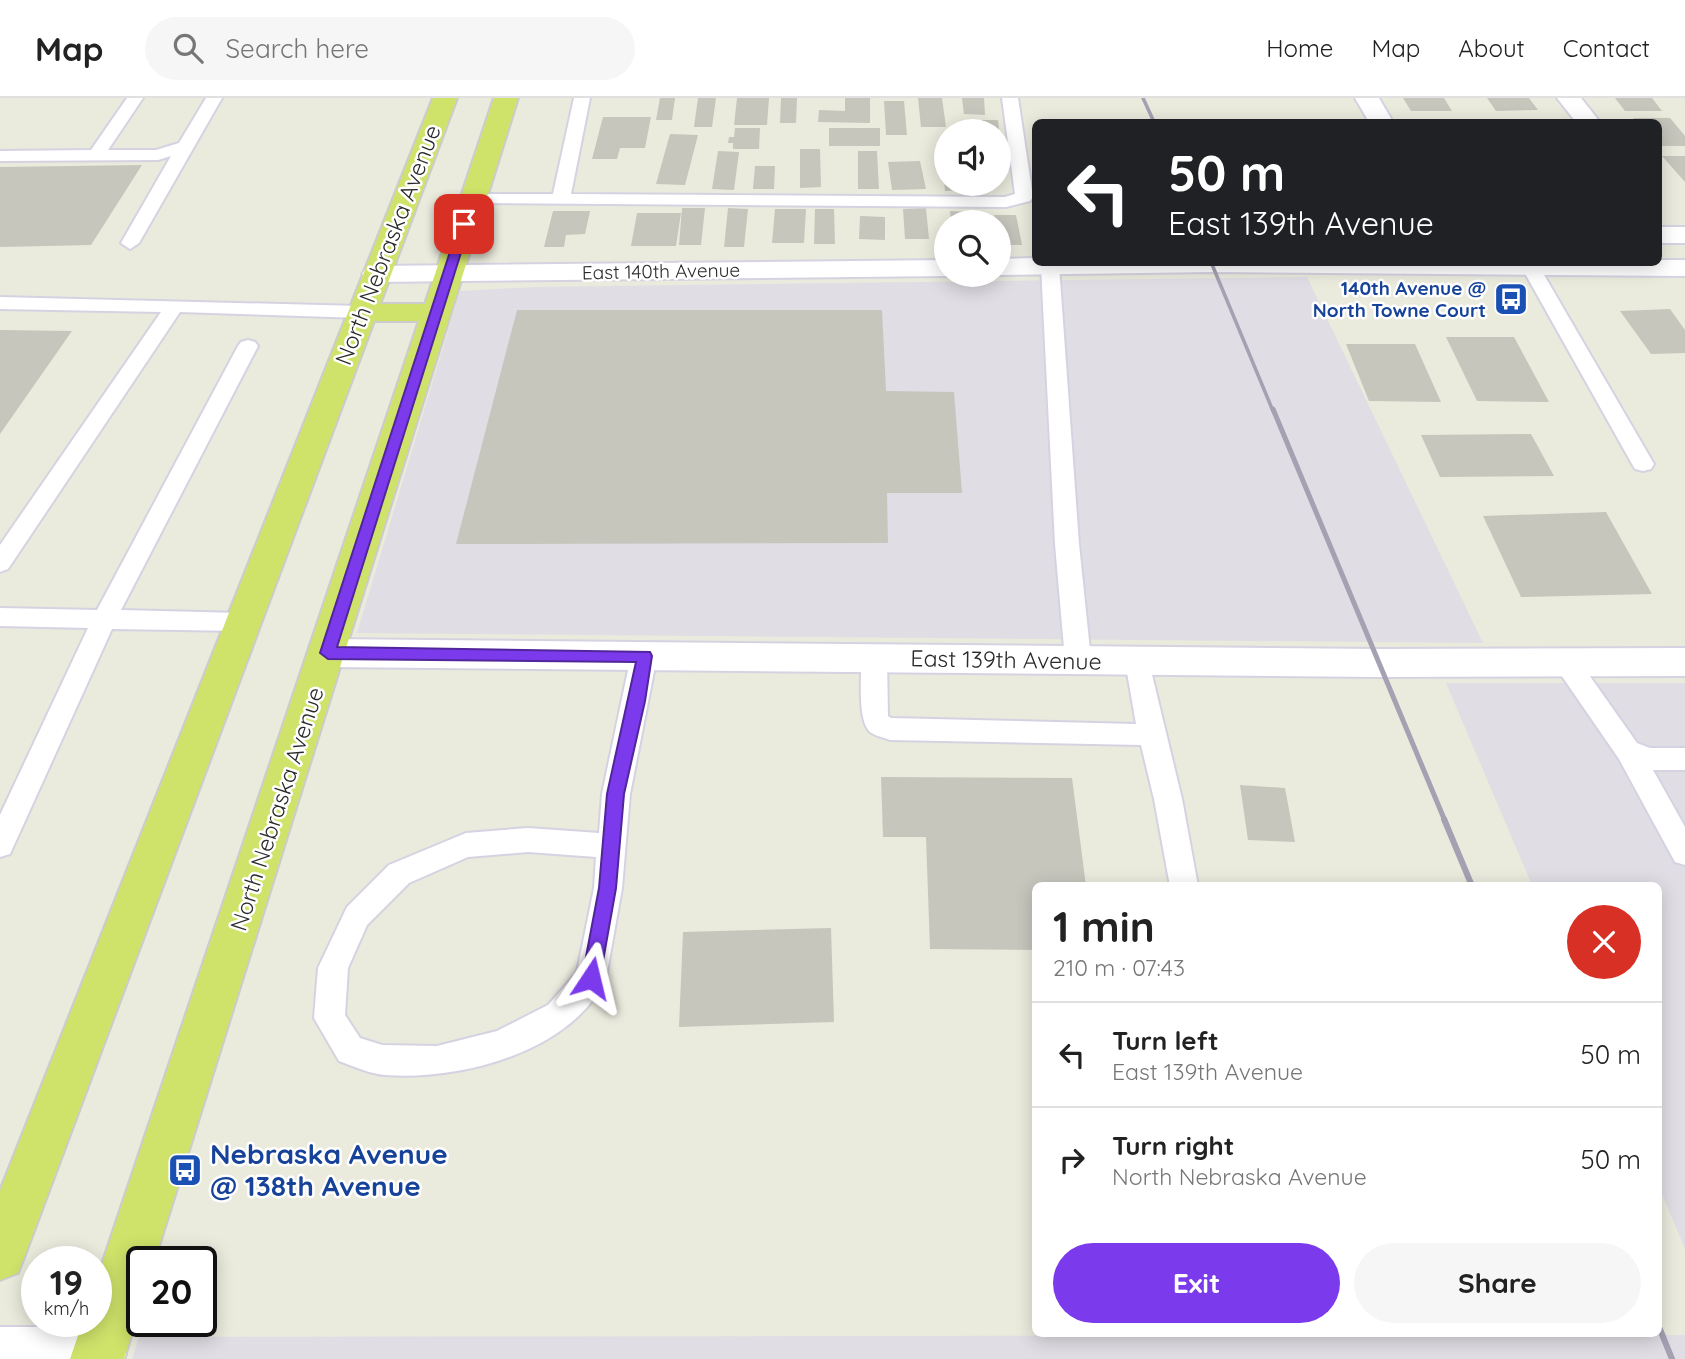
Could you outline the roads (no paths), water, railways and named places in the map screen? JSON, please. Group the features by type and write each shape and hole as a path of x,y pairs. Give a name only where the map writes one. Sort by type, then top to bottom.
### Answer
{"main road":[{"name":"North Nebraska Avenue","path":"0,1255 445,98"},
{"name":"North Nebraska Avenue","path":"98,1357 506,98"},
{"path":"361,312 436,313"}],"street":[{"path":"1367,98 1379,119"},
{"path":"1569,98 1586,119"},
{"path":"1011,267 1050,266"},
{"path":"1512,266 1685,268"},
{"name":"East 140th Avenue","path":"376,274 934,268"},
{"name":"East 139th Avenue","path":"328,653 1138,661 1685,662"},
{"path":"0,1354 98,1357"}],"lane":[{"path":"96,155 135,98"},
{"path":"130,243 214,98"},
{"path":"561,200 582,98"},
{"path":"472,200 1006,202 1024,197 1010,98"},
{"path":"0,156 158,155 185,146"},
{"path":"1050,266 1077,660"},
{"path":"1531,268 1643,464"},
{"path":"0,303 361,312"},
{"path":"0,563 174,307"},
{"path":"0,845 104,620 248,346"},
{"path":"0,617 242,622"},
{"path":"611,846 528,840 466,845 399,874 357,916 333,968 329,1018 350,1050 382,1060 437,1061 502,1045 559,1016 591,978 608,888 615,794 637,701 644,656"},
{"path":"874,658 875,718 880,725 891,729 1151,735"},
{"path":"1138,661 1151,735 1168,799 1183,882"},
{"path":"1566,662 1628,751 1685,853"},
{"path":"1628,751 1649,759 1685,759"}],"railway":[{"path":"1143,98 1153,119"},
{"path":"1213,266 1273,411"},
{"path":"1273,409 1445,821"},
{"path":"1444,819 1470,882"},
{"path":"1662,1334 1672,1359"}],"place":[{"name":"140th Avenue @ North Towne Court","path":"1511,299"},
{"name":"Nebraska Avenue @ 138th Avenue","path":"185,1170"}]}
